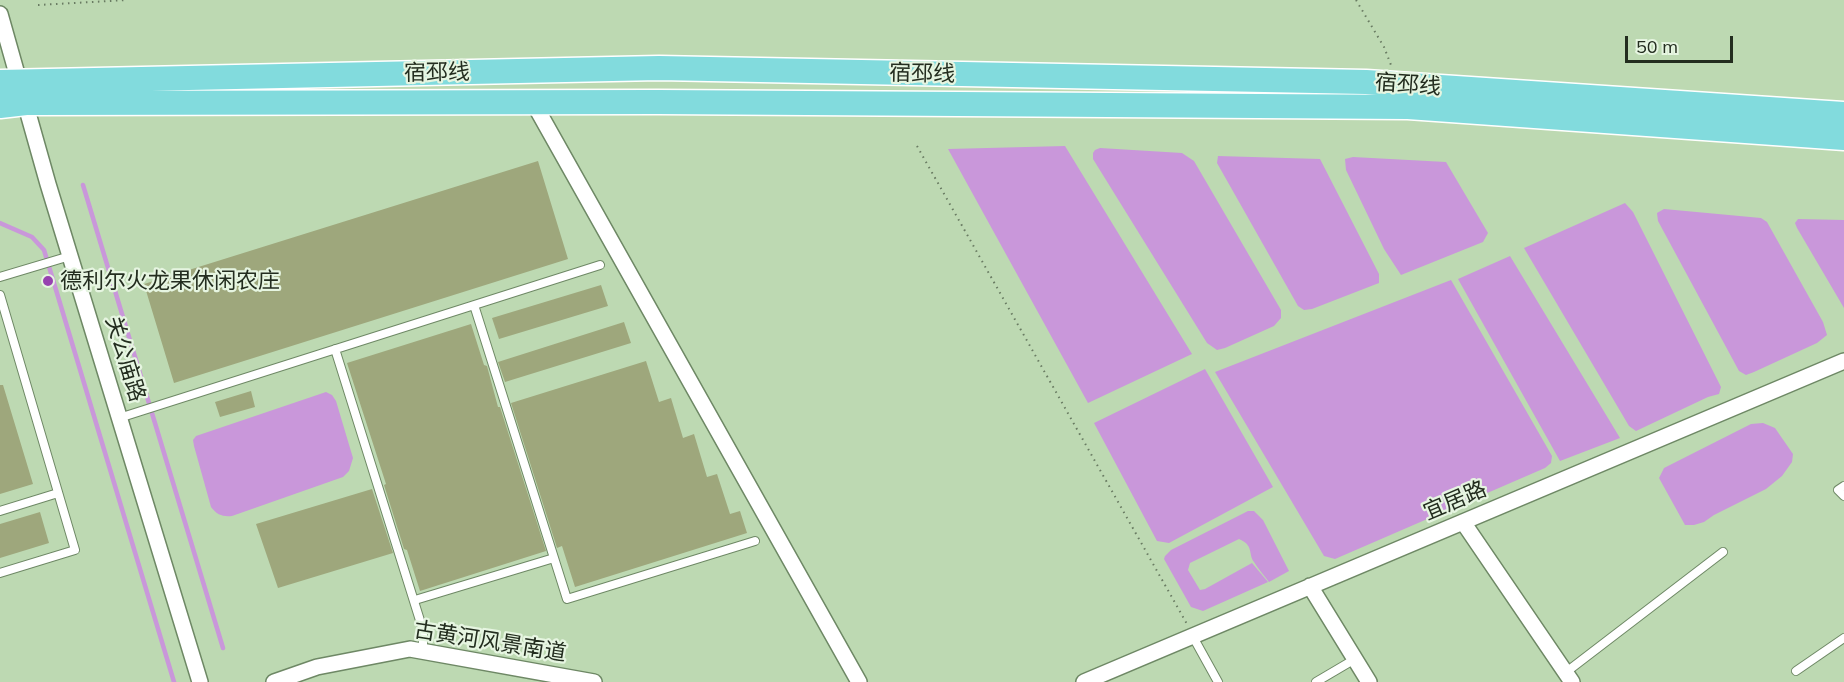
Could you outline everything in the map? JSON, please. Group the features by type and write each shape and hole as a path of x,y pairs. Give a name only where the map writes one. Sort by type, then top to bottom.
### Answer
{"main road":[{"name":"宿邳线","path":"0,106 15,89 659,69 1366,82 1844,114"},
{"name":"宿邳线","path":"15,89 533,102 1408,106 1844,138"}],"street":[{"name":"关公庙路","path":"0,14 15,89 70,256 200,682"},
{"path":"533,102 859,682"},
{"name":"宜居路","path":"1084,682 1844,361"},
{"path":"1463,522 1569,678"},
{"path":"1310,586 1369,682"},
{"name":"古黄河风景南道","path":"274,682 317,667 410,649 594,682"}],"lane":[{"path":"0,278 70,256"},
{"path":"119,418 600,265"},
{"path":"0,295 75,550 0,573"},
{"path":"474,305 567,599 754,541"},
{"path":"335,350 423,630 423,651"},
{"path":"1844,486 1838,490 1844,496"},
{"path":"0,511 58,493"},
{"path":"1569,678 1723,552"},
{"path":"414,600 554,558"},
{"path":"1192,635 1218,682"},
{"path":"1796,671 1844,638"},
{"path":"1316,682 1355,659"}],"path":[{"path":"38,5 127,0"},
{"path":"1356,0 1384,47 1398,84"},
{"path":"916,146 1192,635"}],"shaded area":[{"path":"1065,146 1192,354 1088,403 948,149"},
{"path":"1100,148 1182,153 1194,161 1281,310 1281,318 1274,326 1225,348 1217,350 1207,343 1093,159 1093,153"},
{"path":"1218,156 1320,159 1379,274 1379,283 1312,309 1304,310 1298,306 1217,163"},
{"path":"1353,157 1446,162 1488,233 1483,242 1401,275 1384,249 1346,170 1345,159"},
{"path":"1625,203 1633,212 1721,387 1719,394 1636,431 1629,426 1524,248"},
{"path":"1664,209 1761,218 1767,222 1823,322 1827,335 1817,343 1754,372 1746,375 1739,371 1658,221 1657,213"},
{"path":"1798,219 1844,220 1844,308 1797,228 1795,223"},
{"path":"1510,256 1620,438 1560,461 1458,279"},
{"path":"1451,280 1552,456 1551,463 1545,468 1335,559 1324,556 1215,372"},
{"path":"1205,369 1273,487 1169,543 1157,541 1094,423"},
{"path":"326,392 336,401 353,458 349,471 343,477 232,516 218,514 211,507 194,446 193,440 196,436"},
{"path":"1763,423 1775,428 1793,454 1792,462 1782,476 1766,489 1704,522 1685,525 1659,478 1664,468 1751,424"},
{"path":"1248,511 1254,511 1263,520 1289,571 1269,582 1252,559 1247,544 1239,539 1190,563 1188,570 1200,590 1252,563 1268,582 1203,611 1191,607 1164,559 1165,556 1171,550"}],"building":[{"path":"538,161 568,259 174,383 144,284"},
{"path":"601,285 608,306 499,339 492,318"},
{"path":"624,322 631,343 505,382 498,362"},
{"path":"471,324 484,365 487,366 498,407 500,407 546,551 420,591 407,550 404,549 384,485 386,484 347,363"},
{"path":"646,361 659,402 671,398 683,438 694,434 707,477 717,474 730,514 740,511 747,533 575,587 562,546 557,548 511,403"},
{"path":"0,385 3,385 33,484 0,494"},
{"path":"251,391 255,407 220,417 215,402"},
{"path":"372,489 393,553 278,588 256,524"},
{"path":"40,512 49,543 0,558 0,524"}],"waterway":[{"path":"83,185 223,648"},
{"path":"0,223 32,237 44,250 174,682"}],"place":[{"name":"德利尔火龙果休闲农庄","path":"48,281"}]}
